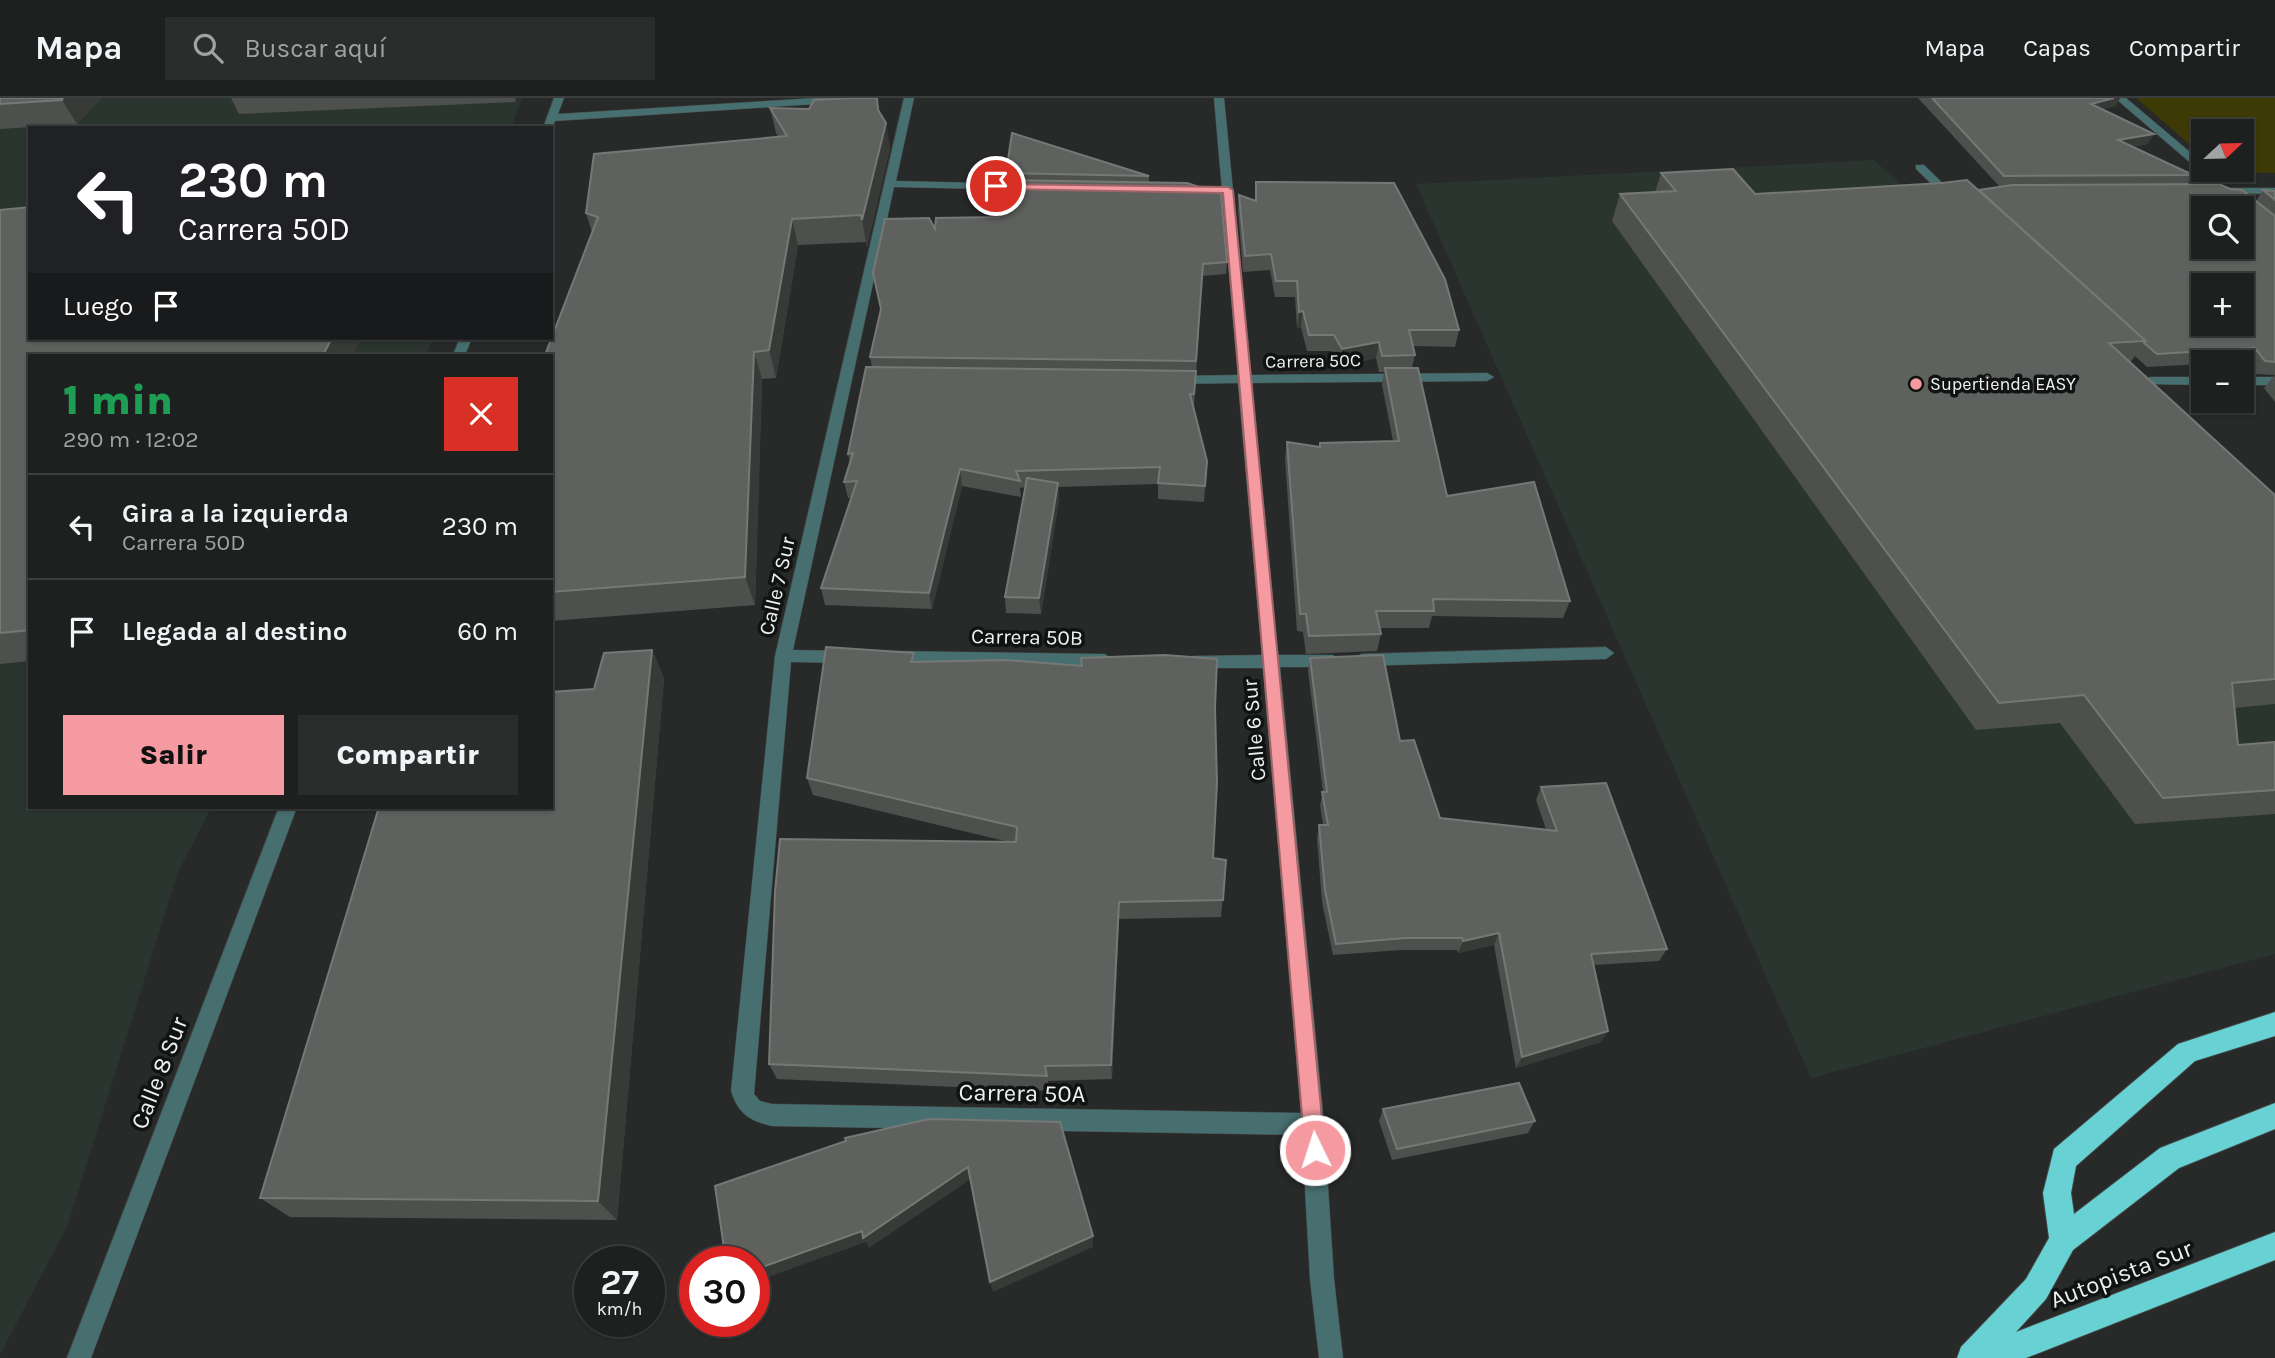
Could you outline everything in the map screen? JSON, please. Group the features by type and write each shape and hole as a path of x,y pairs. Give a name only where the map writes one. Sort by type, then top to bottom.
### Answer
{"highway":[{"path":"2063,1240 2057,1193 2064,1159 2187,1052 2275,1024"},
{"path":"1972,1358 2036,1289 2063,1240 2170,1158 2275,1116"},
{"name":"Autopista Sur","path":"1988,1358 2275,1246"}],"street":[{"path":"559,98 549,123 863,98"},
{"name":"Calle 7 Sur","path":"743,1091 783,656 853,376 909,98"},
{"name":"Calle 6 Sur","path":"1219,98 1221,190 1245,381 1313,1124 1322,1279 1331,1358"},
{"path":"2120,98 2191,158"},
{"path":"1920,167 1953,192 1966,211"},
{"path":"2219,182 2236,196"},
{"path":"890,184 1037,187"},
{"path":"2203,191 2275,191"},
{"path":"2169,399 2145,376 2191,380"},
{"name":"Carrera 50C","path":"1163,380 1487,377"},
{"path":"2254,381 2275,381"},
{"path":"1173,661 1270,663 1606,653"},
{"name":"Carrera 50B","path":"783,656 1117,661"},
{"name":"Calle 8 Sur","path":"79,1358 287,809"},
{"name":"Carrera 50A","path":"743,1091 746,1103 756,1112 772,1115 1313,1124"}],"shaded area":[{"path":"0,98 522,98 512,126 28,126 28,340 432,340 426,354 28,354 28,809 211,809 178,872 68,1224 0,1355"},
{"path":"2136,98 2275,98 2275,173 2254,173 2254,119 2191,119 2191,146"},
{"path":"1874,160 2275,528 2275,954 1811,1078 1416,184"}],"building":[{"path":"0,98 63,98 0,104"},
{"path":"877,98 878,110 886,123 862,220 861,215 792,219 769,350 754,352 745,577 553,592 553,354 545,354 598,217 586,213 594,154 787,136 770,108 809,109 814,100"},
{"path":"1932,98 2114,98 2091,104 2154,134 2118,140 2191,174 2191,175 2004,176"},
{"path":"1012,133 1149,176 1006,173"},
{"name":"Supertienda EASY","path":"1733,169 1755,194 1967,180 2146,341 2109,343 2275,495 2275,679 2232,683 2238,745 2275,742 2275,790 2163,798 2084,695 1999,703 1620,194 1676,191 1661,173"},
{"path":"1004,180 1187,183 1221,194 1227,262 1203,264 1196,361 870,357 881,309 873,273 885,219 929,218 935,229 936,218 998,217"},
{"path":"1256,182 1394,183 1445,279 1459,330 1409,330 1415,355 1382,356 1379,342 1342,349 1334,335 1309,335 1303,311 1299,312 1297,281 1276,281 1271,254 1245,256 1239,195 1256,201"},
{"path":"2219,184 2242,190 2250,196 2191,196 2191,259 2254,259 2254,199 2275,216 2275,362 2265,361 2255,348 2157,354 2144,343 2146,341 1979,190 2012,185"},
{"path":"2263,190 2275,191 2275,200"},
{"path":"28,207 28,340 331,340 324,354 28,354 28,630 0,633 0,210"},
{"path":"866,367 1196,371 1194,394 1190,394 1207,461 1205,486 1158,483 1160,467 1016,471 1020,481 960,469 929,593 821,588 857,481 844,482 853,453 848,454"},
{"path":"1385,368 1418,368 1447,496 1534,482 1570,601 1433,599 1434,611 1376,611 1381,634 1309,636 1306,614 1300,614 1287,442 1320,447 1320,443 1399,441"},
{"path":"1027,478 1058,483 1039,598 1005,597"},
{"path":"826,647 914,653 911,662 1006,660 1082,666 1081,658 1165,655 1217,659 1217,783 1213,858 1226,860 1223,900 1119,902 1111,1065 1045,1066 1047,1076 769,1064 775,892 780,839 1016,842 1017,827 807,778"},
{"path":"652,650 598,1201 260,1198 378,809 553,809 553,692 594,689 604,653"},
{"path":"1383,655 1400,741 1414,740 1440,818 1557,831 1541,787 1606,783 1667,949 1591,954 1608,1031 1522,1057 1499,933 1463,941 1462,938 1405,938 1336,944 1325,890 1319,825 1328,825 1322,792 1327,792 1310,658"},
{"path":"1519,1083 1535,1121 1397,1149 1383,1109"},
{"path":"929,1119 1060,1122 1093,1236 990,1282 968,1167 863,1238 862,1231 770,1264 770,1246 724,1246 715,1186 846,1141 845,1138"}],"place":[{"name":"Supertienda EASY","path":"1916,384"}],"route":[{"path":"996,186 1228,190 1315,1150"}]}
